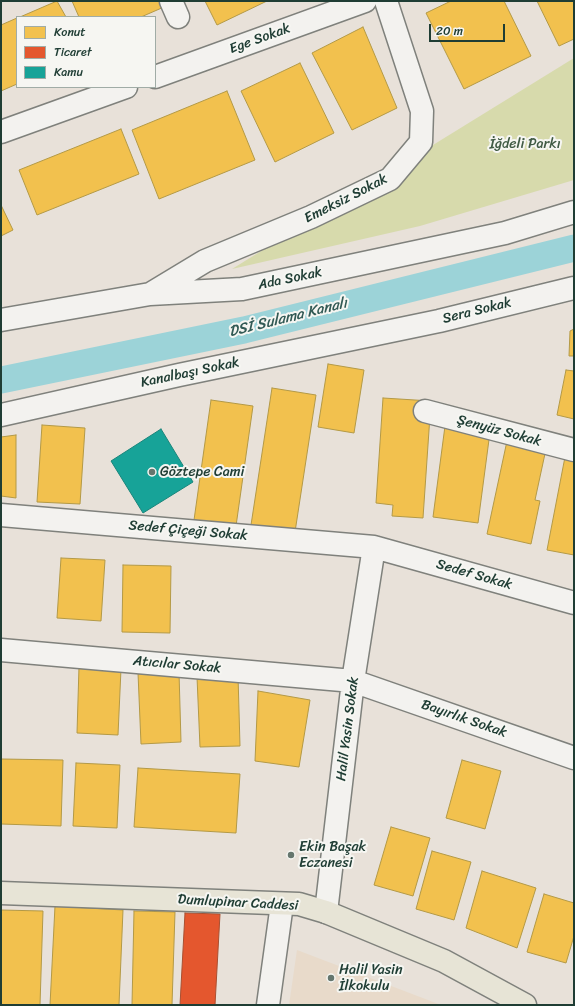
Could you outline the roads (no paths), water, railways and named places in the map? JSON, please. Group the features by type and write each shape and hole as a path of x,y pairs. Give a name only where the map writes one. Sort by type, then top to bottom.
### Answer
{"main road":[{"name":"Dumlupinar Caddesi","path":"1,893 299,904 326,912 444,961 524,1005"}],"street":[{"name":"Ege Sokak","path":"156,77 365,1"},
{"name":"Emeksiz Sokak","path":"150,294 205,261 312,217 390,179 421,142 422,111 386,1"},
{"path":"1,132 123,88"},
{"name":"Ada Sokak","path":"1,320 150,294 242,289 505,233 574,212"},
{"name":"Sera Sokak","path":"380,333 439,321 574,288"},
{"name":"Kanalbaşı Sokak","path":"1,415 179,375 380,333"},
{"name":"Şenyüz Sokak","path":"425,411 574,450"},
{"name":"Sedef Çiçeği Sokak","path":"1,515 374,547"},
{"name":"Sedef Sokak","path":"374,547 574,603"},
{"name":"Halil Yasin Sokak","path":"326,912 353,680 374,547"},
{"name":"Atıcılar Sokak","path":"1,650 353,680"},
{"name":"Bayırlık Sokak","path":"353,680 574,758"},
{"path":"268,1005 282,904"}],"waterway":[{"name":"DSİ Sulama Kanalı","path":"1,380 244,330 574,248"}],"place":[{"name":"Göztepe Cami","path":"152,472"},
{"name":"Ekin Başak Eczanesi","path":"291,855"},
{"name":"Halil Yasin İlkokulu","path":"331,978"}],"park label":[{"name":"İğdeli Parkı","path":"525,144"}]}
